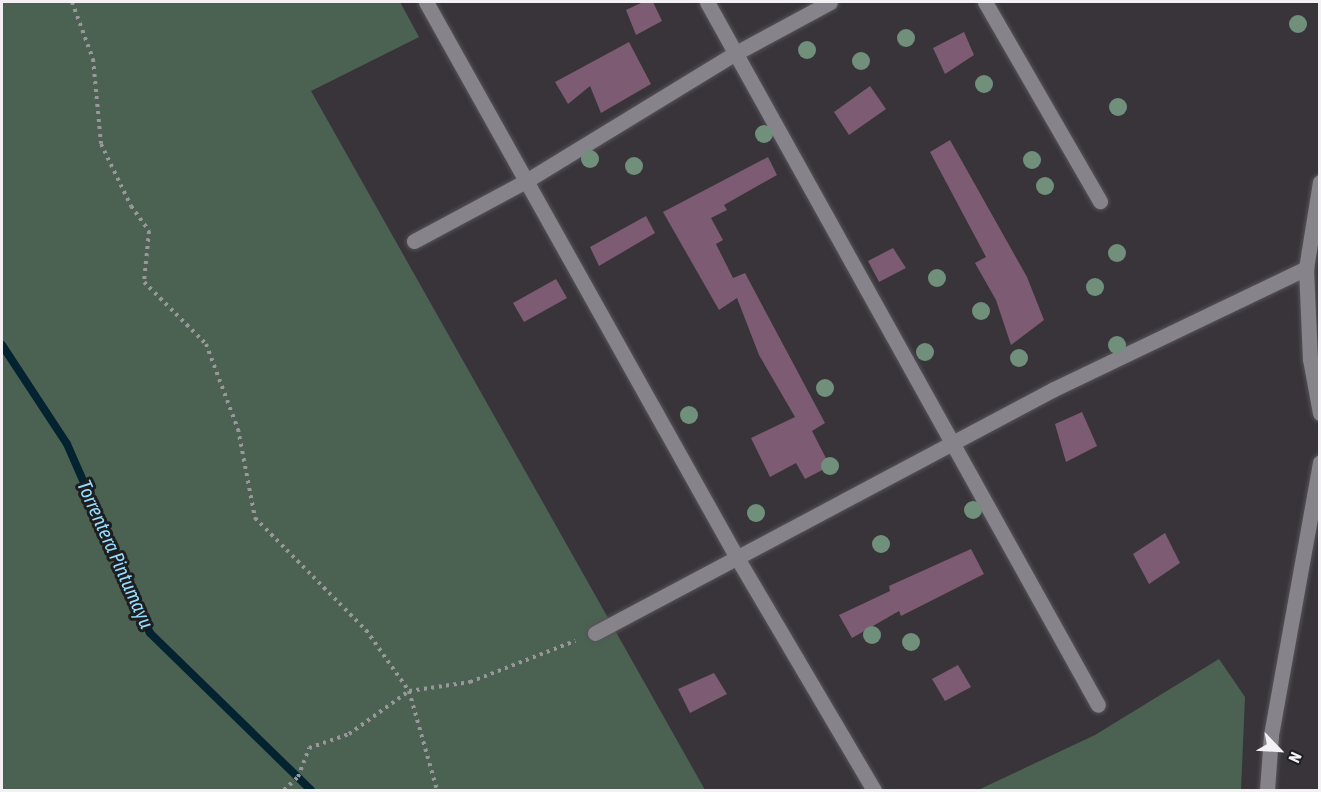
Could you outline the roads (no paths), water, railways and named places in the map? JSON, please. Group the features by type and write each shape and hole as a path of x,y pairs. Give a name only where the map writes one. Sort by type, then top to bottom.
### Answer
{"street":[{"path":"426,2 736,556 874,790"},
{"path":"706,2 950,445 974,481 1098,705"},
{"path":"414,241 526,181 734,54 830,2"},
{"path":"985,2 1100,201"},
{"path":"1320,182 1306,268 1310,359 1320,413"},
{"path":"594,633 1054,389 1306,268"},
{"path":"1267,790 1271,735 1320,462"}],"waterway":[{"name":"Torrentera Pintumayu","path":"2,345 67,444 150,633 311,790"}]}
